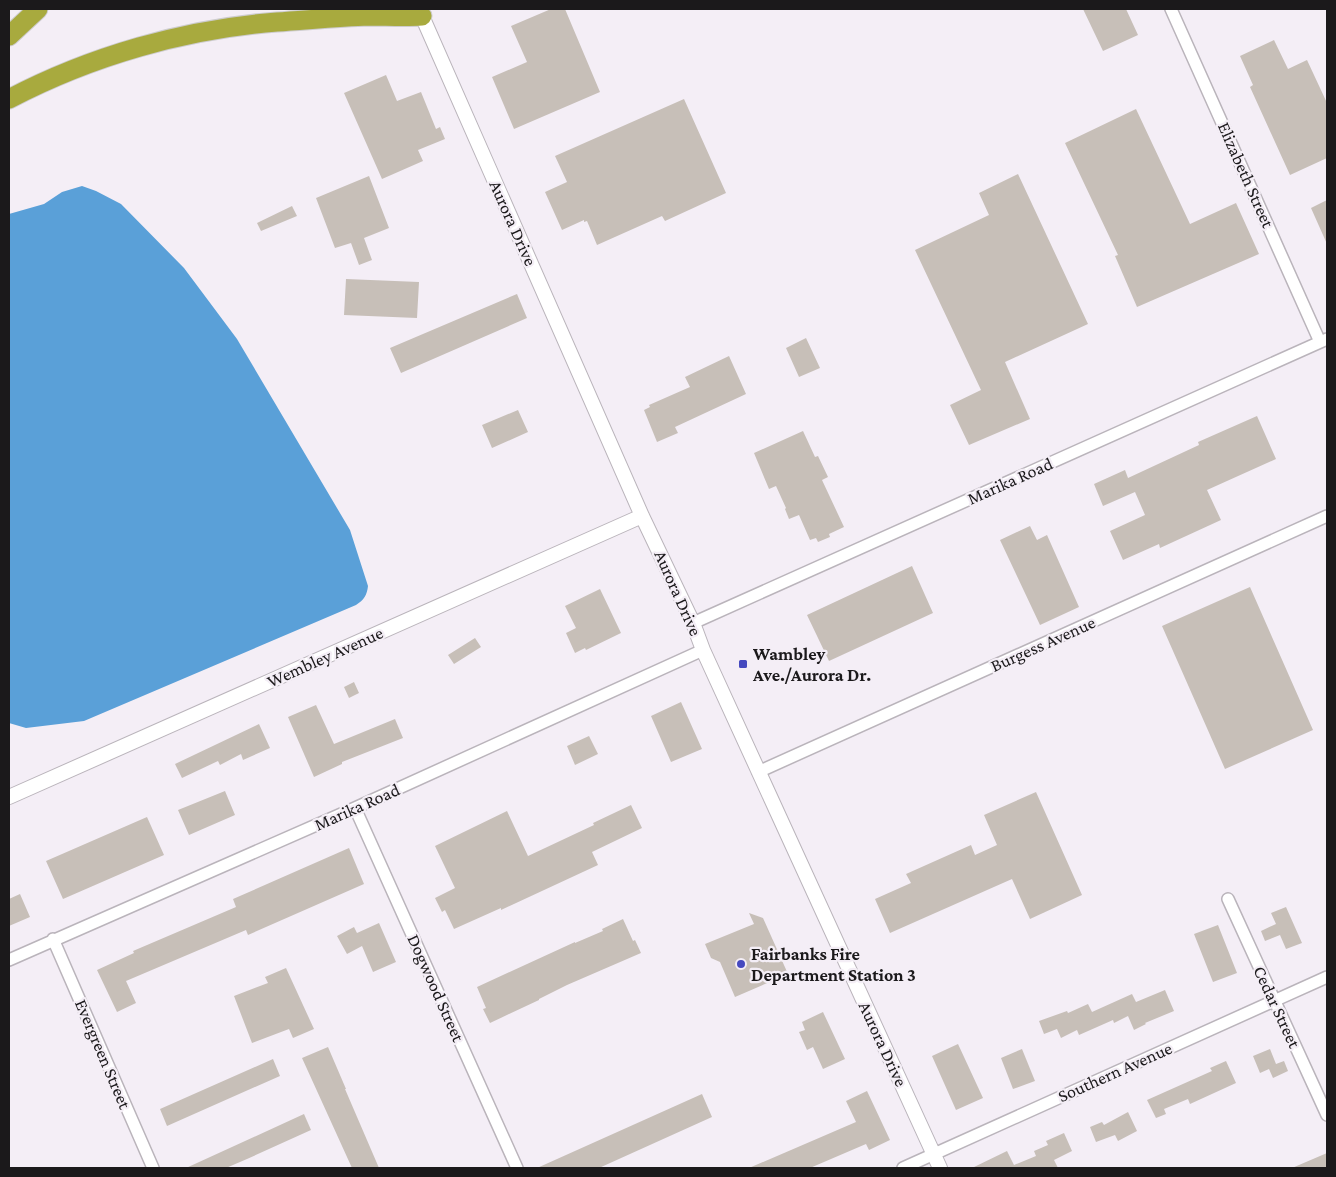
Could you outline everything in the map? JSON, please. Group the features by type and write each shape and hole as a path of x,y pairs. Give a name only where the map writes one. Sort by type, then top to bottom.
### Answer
{"highway":[{"path":"9,36 38,9"},
{"path":"9,99 112,55 203,32 275,22 426,12"}],"street":[{"name":"Elizabeth Street","path":"1171,9 1324,340"},
{"name":"Aurora Drive","path":"426,12 642,516 693,623 703,650 758,772 940,1168"},
{"name":"Marika Road","path":"693,623 1324,340"},
{"name":"Wembley Avenue","path":"9,797 642,516"},
{"name":"Burgess Avenue","path":"758,772 1327,516"},
{"name":"Marika Road","path":"9,960 53,939 356,808 703,650"},
{"name":"Dogwood Street","path":"356,808 518,1168"},
{"name":"Cedar Street","path":"1228,899 1327,1115"},
{"name":"Evergreen Street","path":"53,939 153,1168"},
{"name":"Southern Avenue","path":"903,1168 1327,977"}],"water":[{"path":"82,186 121,204 184,268 237,339 350,530 368,586 365,597 356,605 84,721 26,728 9,723 9,214 44,204 62,192"}],"building":[{"path":"551,9 565,9 600,92 514,129 492,77 527,62 511,26"},
{"path":"1083,9 1126,9 1138,35 1103,51"},
{"path":"1274,40 1288,69 1307,60 1327,103 1327,158 1290,175 1250,87 1253,85 1240,56"},
{"path":"386,75 397,101 421,92 436,129 440,127 445,139 418,150 423,161 382,179 344,93"},
{"path":"684,99 726,193 665,221 662,216 597,245 587,221 584,222 584,220 562,230 545,192 567,182 555,156"},
{"path":"1136,109 1190,224 1236,203 1259,254 1137,307 1115,256 1118,255 1065,143"},
{"path":"1018,174 1088,324 1005,362 1030,419 969,445 950,405 981,390 915,250 989,215 979,193"},
{"path":"369,176 389,228 364,238 372,260 359,265 351,243 335,248 316,198"},
{"path":"1327,200 1327,244 1311,208"},
{"path":"292,206 297,216 261,231 257,223"},
{"path":"346,279 419,282 417,318 344,315"},
{"path":"517,294 527,318 401,373 390,348"},
{"path":"806,338 820,368 799,377 786,348"},
{"path":"729,356 746,394 675,427 678,433 657,442 644,410 650,407 649,405 690,387 685,377"},
{"path":"518,410 528,432 492,448 482,425"},
{"path":"1257,416 1276,459 1207,490 1221,520 1160,548 1159,544 1123,560 1110,531 1145,515 1135,492 1103,506 1094,484 1125,470 1128,478 1199,445 1198,442"},
{"path":"803,431 815,457 818,456 828,477 822,480 844,527 829,534 830,537 818,542 816,538 810,540 799,515 789,519 776,486 769,489 754,453"},
{"path":"1030,526 1037,540 1047,535 1079,607 1040,625 1000,540"},
{"path":"912,566 933,613 829,661 807,615"},
{"path":"1250,587 1313,730 1225,769 1162,626"},
{"path":"600,589 621,633 586,650 585,648 575,653 566,633 576,628 565,606"},
{"path":"475,638 481,647 454,664 448,655"},
{"path":"354,682 359,693 349,698 344,687"},
{"path":"681,702 702,749 671,762 651,716"},
{"path":"316,705 334,744 395,719 403,738 342,762 342,764 314,777 288,717"},
{"path":"259,724 270,748 243,760 241,754 220,765 218,761 182,778 175,764"},
{"path":"589,736 598,754 575,765 567,746"},
{"path":"225,791 235,815 189,835 178,810"},
{"path":"1036,792 1082,895 1030,919 1012,879 890,933 875,899 911,883 906,874 971,845 975,855 997,845 984,815"},
{"path":"631,805 642,828 592,852 598,865 501,910 501,908 454,929 445,910 442,912 435,898 455,888 435,846 507,811 528,856 594,825 593,823"},
{"path":"147,817 164,855 63,899 46,861"},
{"path":"349,848 364,884 248,935 246,930 126,981 136,1003 117,1012 97,970 134,953 133,951 236,907 233,899"},
{"path":"20,894 30,917 9,926 9,899"},
{"path":"1286,907 1302,943 1286,949 1280,935 1265,941 1261,931 1276,924 1271,913"},
{"path":"749,913 763,918 788,974 735,997 720,962 711,958 705,944 754,924"},
{"path":"623,919 641,953 567,985 490,1023 483,1009 486,1008 477,987 603,931 602,929"},
{"path":"379,923 396,962 373,972 362,946 347,954 337,936 354,927 357,933"},
{"path":"1218,925 1237,973 1213,982 1194,934"},
{"path":"286,968 314,1029 293,1038 289,1029 252,1043 234,996 268,983 265,977"},
{"path":"1165,990 1174,1011 1145,1023 1134,1030 1128,1016 1114,1023 1113,1020 1079,1035 1077,1030 1061,1038 1057,1029 1044,1034 1039,1021 1067,1011 1068,1013 1088,1004 1092,1012 1132,994 1136,1002"},
{"path":"823,1012 845,1059 823,1069 813,1047 807,1050 799,1032 805,1030 802,1022"},
{"path":"958,1044 983,1098 956,1110 932,1056"},
{"path":"328,1047 379,1168 352,1168 302,1058"},
{"path":"1022,1049 1035,1081 1013,1089 1001,1058"},
{"path":"1270,1049 1276,1064 1284,1061 1288,1071 1273,1078 1269,1069 1260,1073 1253,1056"},
{"path":"273,1059 280,1076 167,1126 160,1109"},
{"path":"1226,1061 1236,1083 1190,1104 1188,1099 1164,1109 1166,1114 1156,1118 1147,1100 1212,1071 1210,1068"},
{"path":"867,1091 890,1140 869,1150 866,1144 810,1168 749,1168 856,1122 846,1101"},
{"path":"702,1094 712,1117 599,1168 537,1168"},
{"path":"1128,1112 1137,1131 1118,1141 1115,1135 1096,1142 1090,1127 1102,1122 1104,1125"},
{"path":"304,1114 311,1130 226,1168 186,1168"},
{"path":"1064,1133 1072,1151 1054,1160 1058,1168 972,1168 1007,1151 1014,1165 1036,1156 1034,1151 1048,1145 1046,1141"},
{"path":"1327,1153 1327,1168 1292,1168"}],"place":[{"name":"Wambley Ave./Aurora Dr.","path":"743,664"},
{"name":"Fairbanks Fire Department Station 3","path":"741,964"}]}
